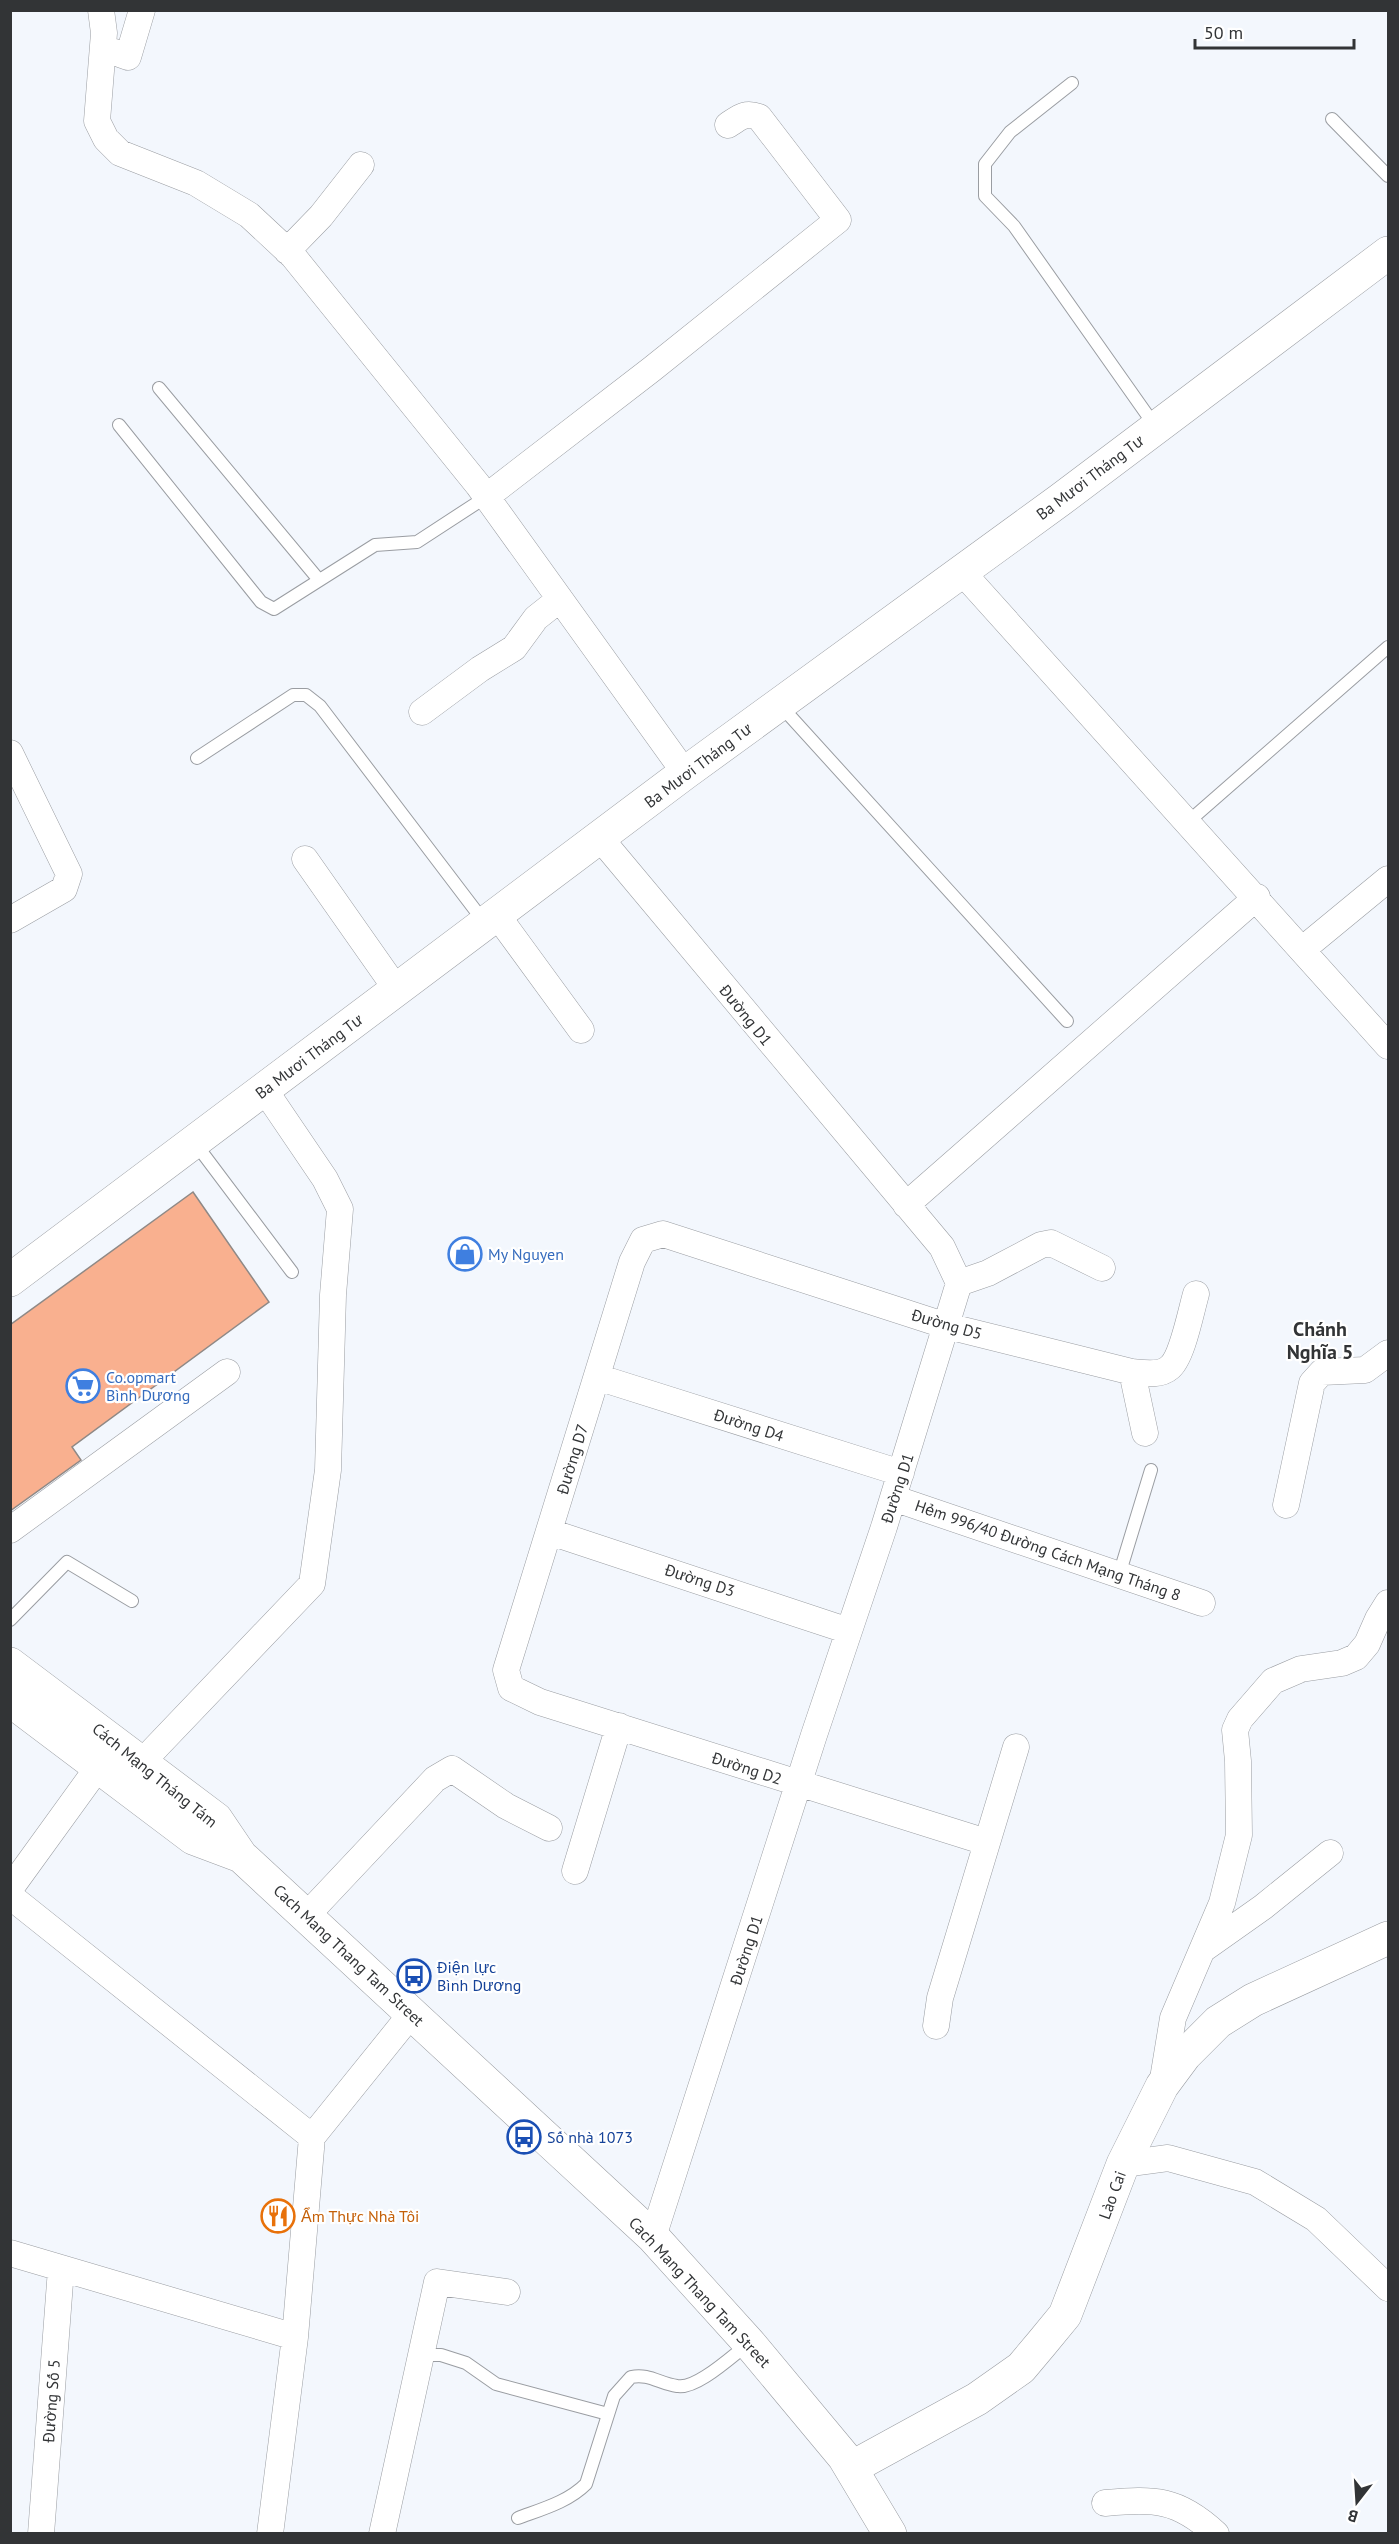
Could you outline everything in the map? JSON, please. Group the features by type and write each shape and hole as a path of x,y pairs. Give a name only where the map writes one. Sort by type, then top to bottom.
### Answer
{"street":[{"path":"101,10 103,48 97,121 106,139 120,153 196,183 249,215 287,250 344,317 486,497 685,773"},
{"path":"103,48 128,57 142,10"},
{"path":"486,497 652,369 838,220 759,117 750,113 742,115 728,125"},
{"path":"287,250 321,216 361,165"},
{"name":"Ba Mươi Tháng Tư","path":"10,1280 685,773 962,572 1389,253"},
{"path":"962,572 1389,1046"},
{"path":"422,712 480,669 514,648 536,618 560,599"},
{"path":"10,753 69,874 63,889 10,920"},
{"name":"Đường D1","path":"600,838 942,1247 959,1283 893,1498 652,2236"},
{"path":"305,859 397,990"},
{"path":"1303,949 1389,879"},
{"path":"906,1205 1257,897"},
{"path":"491,919 581,1030"},
{"path":"142,1762 312,1584 328,1470 333,1295 340,1209 325,1179 264,1089"},
{"name":"Đường D5","path":"651,1235 663,1234 947,1326 1132,1372 1161,1372 1177,1360 1196,1294"},
{"name":"Đường D7","path":"511,1688 506,1670 632,1262 643,1240 651,1235"},
{"path":"959,1283 988,1273 1041,1245 1051,1244 1102,1268"},
{"path":"1286,1504 1312,1383 1316,1376 1322,1372 1365,1370 1389,1353"},
{"path":"10,1530 227,1372"},
{"path":"1132,1372 1145,1433"},
{"name":"Đường D4","path":"597,1377 901,1473"},
{"name":"Hẻm 996/40 Đường Cách Mạng Tháng 8","path":"893,1498 1202,1603"},
{"name":"Đường D3","path":"550,1532 849,1630"},
{"path":"1162,2086 1173,2018 1205,1948 1222,1903 1239,1835 1238,1761 1234,1730 1240,1719 1273,1681 1301,1669 1342,1663 1356,1657 1367,1644 1378,1619 1389,1603"},
{"name":"Cách Mạng Tháng Tám","path":"10,1664 216,1819 241,1856"},
{"name":"Đường D2","path":"511,1688 540,1702 798,1785 986,1842"},
{"name":"Cách Mạng Tháng Tám","path":"10,1700 193,1838 241,1856"},
{"path":"575,1872 619,1726"},
{"path":"936,2026 940,1998 1016,1747"},
{"path":"10,1889 99,1766"},
{"path":"306,1916 435,1779 452,1769 461,1772 506,1806 549,1828"},
{"path":"1205,1948 1263,1907 1330,1853"},
{"name":"Cach Mang Thang Tam Street","path":"241,1856 652,2236 749,2343 851,2468 890,2534"},
{"path":"10,1896 312,2137"},
{"name":"Lào Cai","path":"851,2468 977,2399 1021,2368 1065,2315 1123,2164 1162,2086 1185,2055 1218,2022 1253,2000 1389,1938"},
{"path":"270,2534 296,2337 312,2137 412,2013"},
{"path":"1123,2164 1168,2158 1255,2182 1316,2219 1389,2288"},
{"path":"10,2253 296,2337"},
{"name":"Đường Số 5","path":"41,2534 61,2269"},
{"path":"382,2534 438,2282 507,2292"},
{"path":"1105,2503 1149,2499 1188,2511 1216,2534"}],"lane":[{"path":"1072,83 1010,132 985,164 985,196 1014,226 1156,427"},
{"path":"1332,119 1389,176"},
{"path":"159,388 319,580"},
{"path":"118,425 261,602 274,609 375,545 409,544 426,538 486,497"},
{"path":"1188,822 1389,647"},
{"path":"197,758 293,695 306,695 320,706 491,919"},
{"path":"779,705 1067,1021"},
{"path":"195,1142 292,1272"},
{"path":"1119,1575 1151,1470"},
{"path":"10,1620 67,1562 132,1601"},
{"path":"518,2518 552,2505 577,2492 586,2484 614,2396 631,2377 647,2376 675,2386 692,2385 749,2343"},
{"path":"422,2355 441,2355 466,2363 496,2384 608,2414"}],"building":[{"name":"Co.opmart Bình Dương","path":"193,1192 269,1302 72,1447 81,1460 10,1511 10,1325"}],"place":[{"name":"My Nguyen","path":"465,1254"},
{"name":"Co.opmart Bình Dương","path":"83,1386"},
{"name":"Điện lực Bình Dương","path":"414,1976"},
{"name":"Số nhà 1073","path":"524,2137"},
{"name":"Ẩm Thực Nhà Tôi","path":"278,2216"}],"district":[{"name":"Chánh Nghĩa 5","path":"1320,1340"}]}
